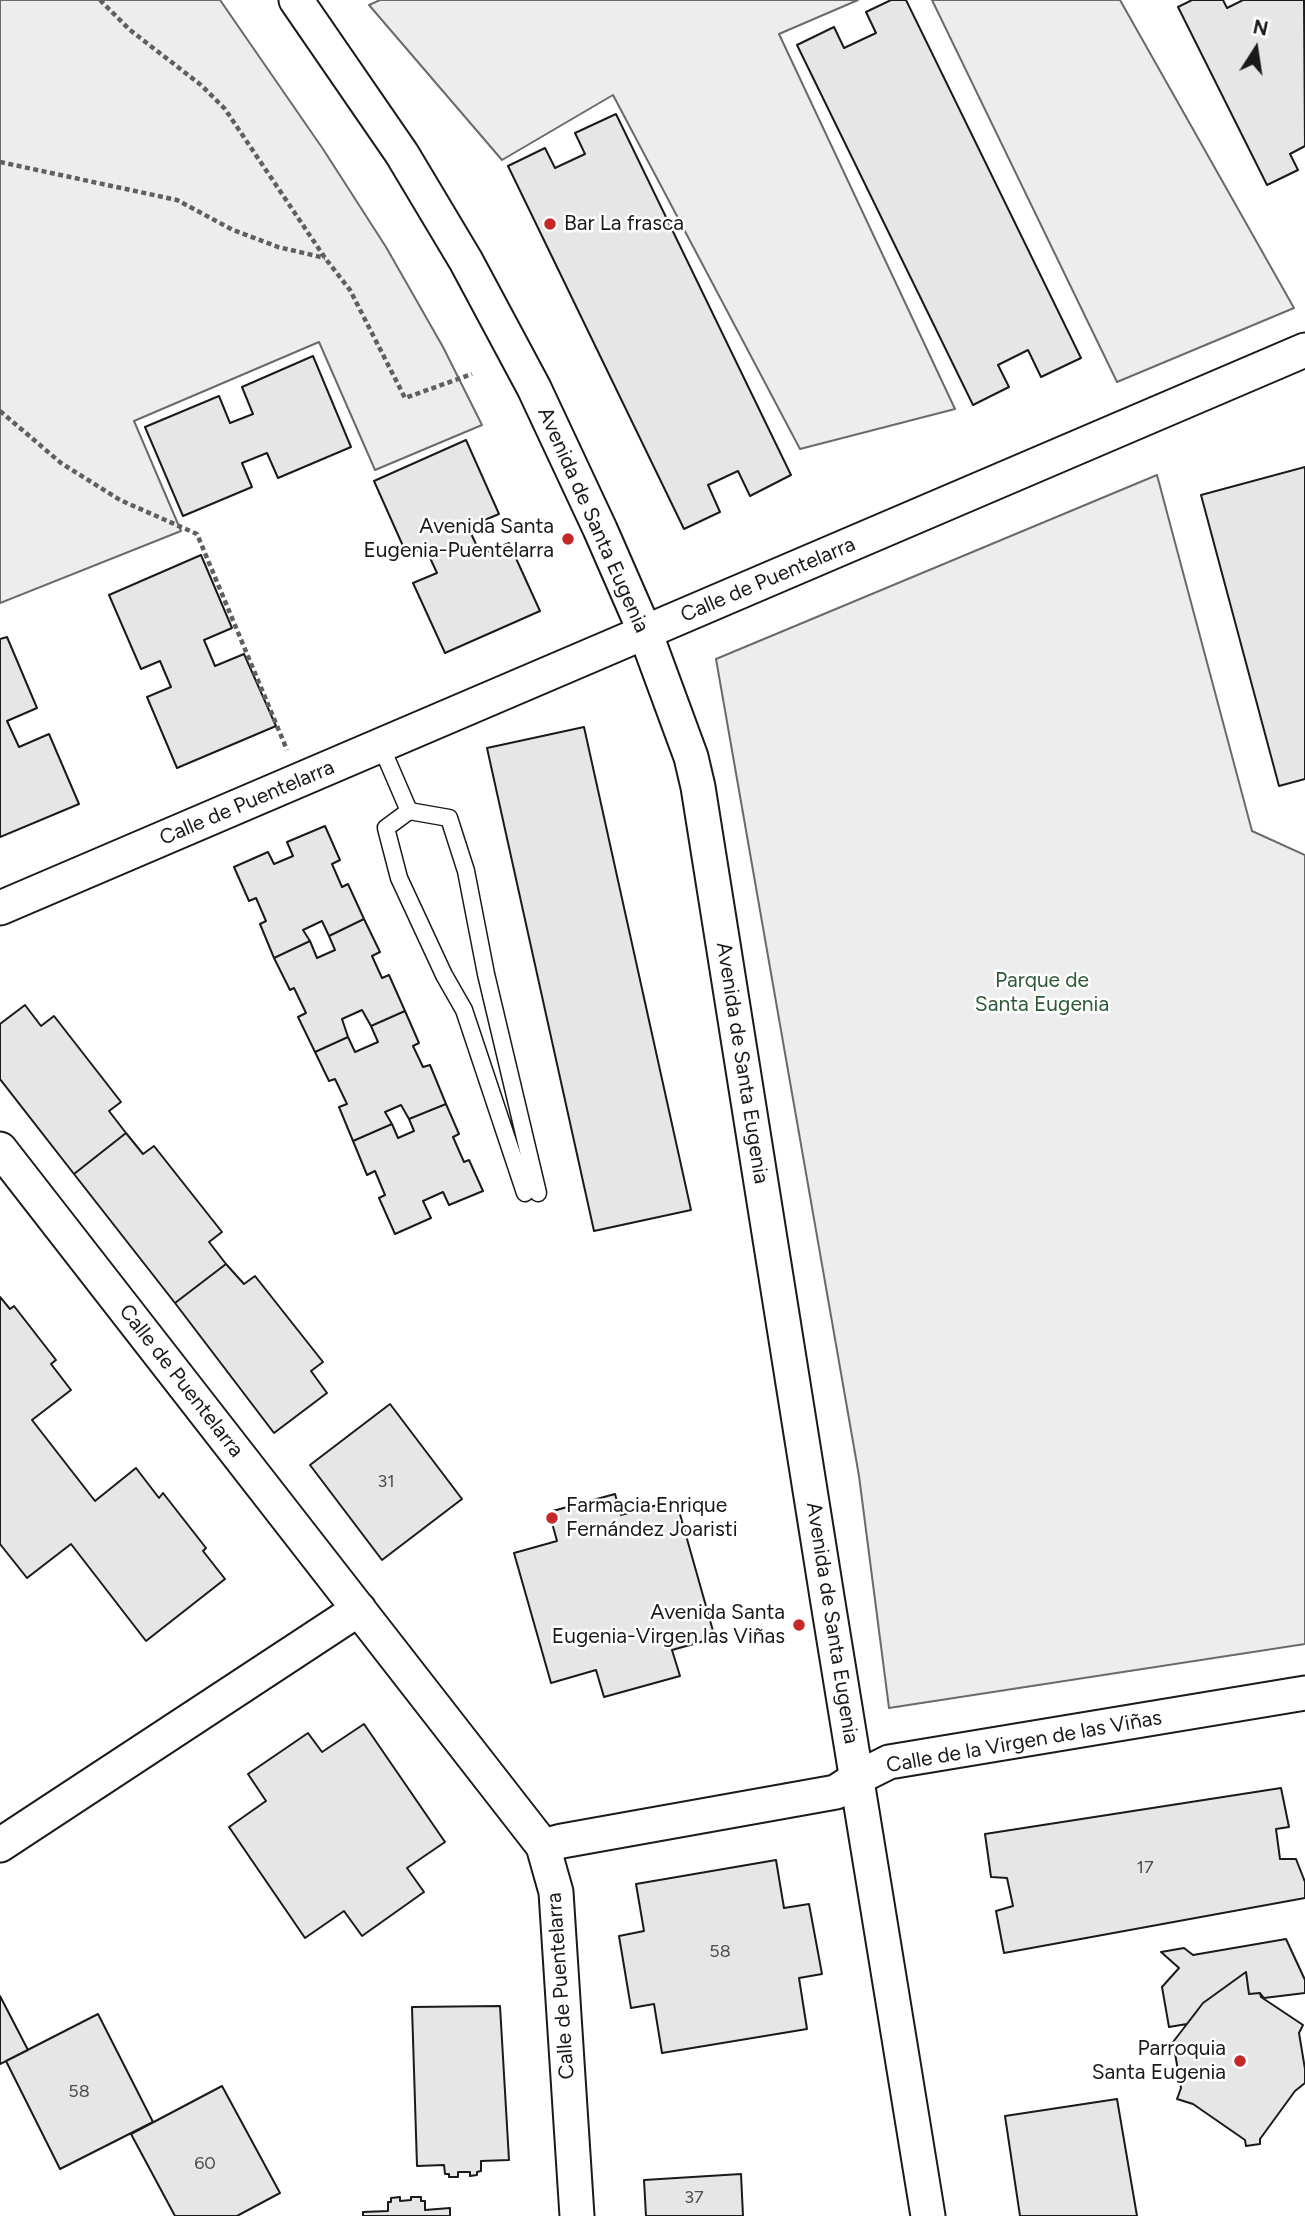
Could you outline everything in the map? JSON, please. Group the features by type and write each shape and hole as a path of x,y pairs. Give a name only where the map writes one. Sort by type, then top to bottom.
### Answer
{"street":[{"name":"Avenida de Santa Eugenia","path":"296,0 402,154 472,272 534,388 645,632 691,757 928,2216"},
{"name":"Calle de Puentelarra","path":"0,908 1305,350"},
{"name":"Calle de Puentelarra","path":"1,1153 543,1846 556,1892 577,2216"},
{"path":"0,1845 359,1609"},
{"name":"Calle de la Virgen de las Viñas","path":"543,1846 836,1792 889,1762 1305,1693"}],"lane":[{"path":"381,746 409,811"},
{"path":"409,811 449,818 466,871 532,1193 464,1010 444,975 399,878 386,828 409,811"}],"path":[{"path":"100,0 130,30 201,85 225,109 325,258 351,290 405,398 472,374"},
{"path":"0,162 177,200 233,230 278,247 325,258"},
{"path":"0,411 61,463 120,500 197,534 299,780"}],"shaded area":[{"path":"0,0 220,0 323,149 386,247 443,347 482,425 375,470 319,342 134,421 181,531 0,603"},
{"path":"380,0 858,0 779,34 955,409 800,449 613,95 502,160 369,5"},
{"path":"932,0 1120,0 1294,308 1117,382"},
{"name":"Parque de Santa Eugenia","path":"1157,475 1252,831 1305,855 1305,1644 889,1708 859,1476 716,659"}],"building":[{"path":"891,0 906,0 1081,358 1041,377 1028,350 998,365 1009,387 973,405 797,45 834,27 844,48 876,33 866,12"},
{"path":"1192,0 1223,0 1227,8 1243,0 1304,0 1305,146 1290,154 1298,170 1267,185 1178,7"},
{"path":"616,114 791,475 750,496 738,471 708,485 720,512 684,529 508,166 545,148 555,168 585,154 575,133"},
{"path":"313,356 351,447 278,478 267,453 242,463 252,487 183,516 145,427 219,396 230,423 253,414 242,387"},
{"path":"466,440 499,514 468,527 481,555 509,543 540,611 445,653 413,583 437,573 425,547 407,555 374,481"},
{"path":"1305,467 1305,779 1279,786 1201,495"},
{"path":"201,555 232,628 204,640 215,666 244,654 276,726 177,768 147,697 171,687 160,661 141,669 109,595"},
{"path":"7,637 37,708 7,721 19,747 49,734 79,804 0,837 0,639"},
{"path":"584,727 691,1210 594,1231 487,748"},
{"path":"325,826 340,860 332,864 342,887 348,884 364,919 329,936 322,921 303,930 310,941 274,958 260,924 266,921 256,898 249,901 234,867 268,852 274,864 293,856 287,842"},
{"path":"364,919 380,952 372,956 382,978 389,975 405,1011 371,1026 362,1010 342,1019 348,1037 315,1052 298,1017 306,1013 294,988 290,990 274,958 310,941 317,958 335,950 329,936"},
{"path":"25,1005 41,1026 54,1016 121,1102 109,1111 126,1133 74,1174 0,1079 0,1024"},
{"path":"405,1011 419,1043 413,1046 423,1067 430,1065 446,1104 409,1119 401,1105 385,1112 392,1124 353,1141 339,1107 347,1104 335,1079 329,1081 315,1052 348,1037 355,1052 378,1042 371,1026"},
{"path":"446,1104 459,1134 453,1137 464,1162 469,1160 483,1191 449,1205 443,1192 423,1201 431,1218 395,1234 379,1198 385,1195 375,1171 367,1175 353,1141 392,1124 398,1138 414,1131 409,1119"},
{"path":"126,1133 143,1154 154,1146 222,1232 209,1242 226,1264 175,1303 74,1174"},
{"path":"226,1264 244,1284 255,1276 323,1362 311,1371 327,1393 274,1433 175,1303"},
{"path":"0,1297 10,1309 14,1306 56,1360 51,1364 71,1390 32,1420 95,1501 136,1468 159,1498 163,1493 206,1548 203,1551 225,1579 146,1641 71,1544 27,1578 0,1544"},
{"path":"390,1404 462,1499 382,1560 310,1465"},
{"path":"615,1494 621,1515 676,1500 715,1638 672,1650 680,1676 604,1697 596,1670 551,1683 514,1553 557,1541 549,1512"},
{"path":"364,1724 445,1842 407,1868 424,1892 362,1936 344,1911 305,1938 229,1827 266,1801 248,1774 308,1733 322,1752"},
{"path":"1281,1788 1289,1827 1276,1829 1280,1859 1296,1859 1305,1882 1305,1898 1004,1953 996,1911 1013,1906 1007,1878 991,1877 985,1834"},
{"path":"776,1860 784,1908 809,1904 822,1974 799,1978 807,2029 662,2053 654,2004 631,2008 619,1936 644,1931 636,1884"},
{"path":"1286,1939 1305,1980 1305,1993 1264,1998 1260,1993 1249,1994 1246,1972 1203,2003 1187,2024 1169,2027 1162,1987 1179,1968 1161,1952 1184,1948 1193,1955"},
{"name":"Parroquia Santa Eugenia","path":"1246,1972 1249,1994 1260,1993 1261,1997 1303,2025 1299,2033 1305,2083 1295,2091 1260,2139 1260,2144 1246,2146 1245,2140 1193,2104 1177,2099 1181,2088 1175,2053 1170,2046 1203,2003"},
{"path":"0,1996 28,2050 0,2064"},
{"path":"500,2006 509,2160 481,2161 481,2171 477,2172 477,2175 458,2172 458,2177 445,2174 444,2165 417,2166 412,2007"},
{"path":"98,2014 153,2122 60,2169 6,2061"},
{"path":"222,2086 280,2193 237,2216 175,2216 131,2134"},
{"path":"1117,2099 1137,2216 1020,2216 1005,2116"},
{"path":"741,2174 743,2216 646,2216 644,2180"},
{"path":"400,2197 400,2201 421,2197 421,2201 425,2201 425,2210 450,2208 450,2216 363,2216 363,2212 388,2211 391,2198"}],"place":[{"name":"Bar La frasca","path":"550,224"},
{"name":"Avenida Santa Eugenia-Puentelarra","path":"568,539"},
{"name":"Farmacia Enrique Fernández Joaristi","path":"552,1518"},
{"name":"Avenida Santa Eugenia-Virgen las Viñas","path":"799,1625"},
{"name":"Parroquia Santa Eugenia","path":"1240,2061"}]}
